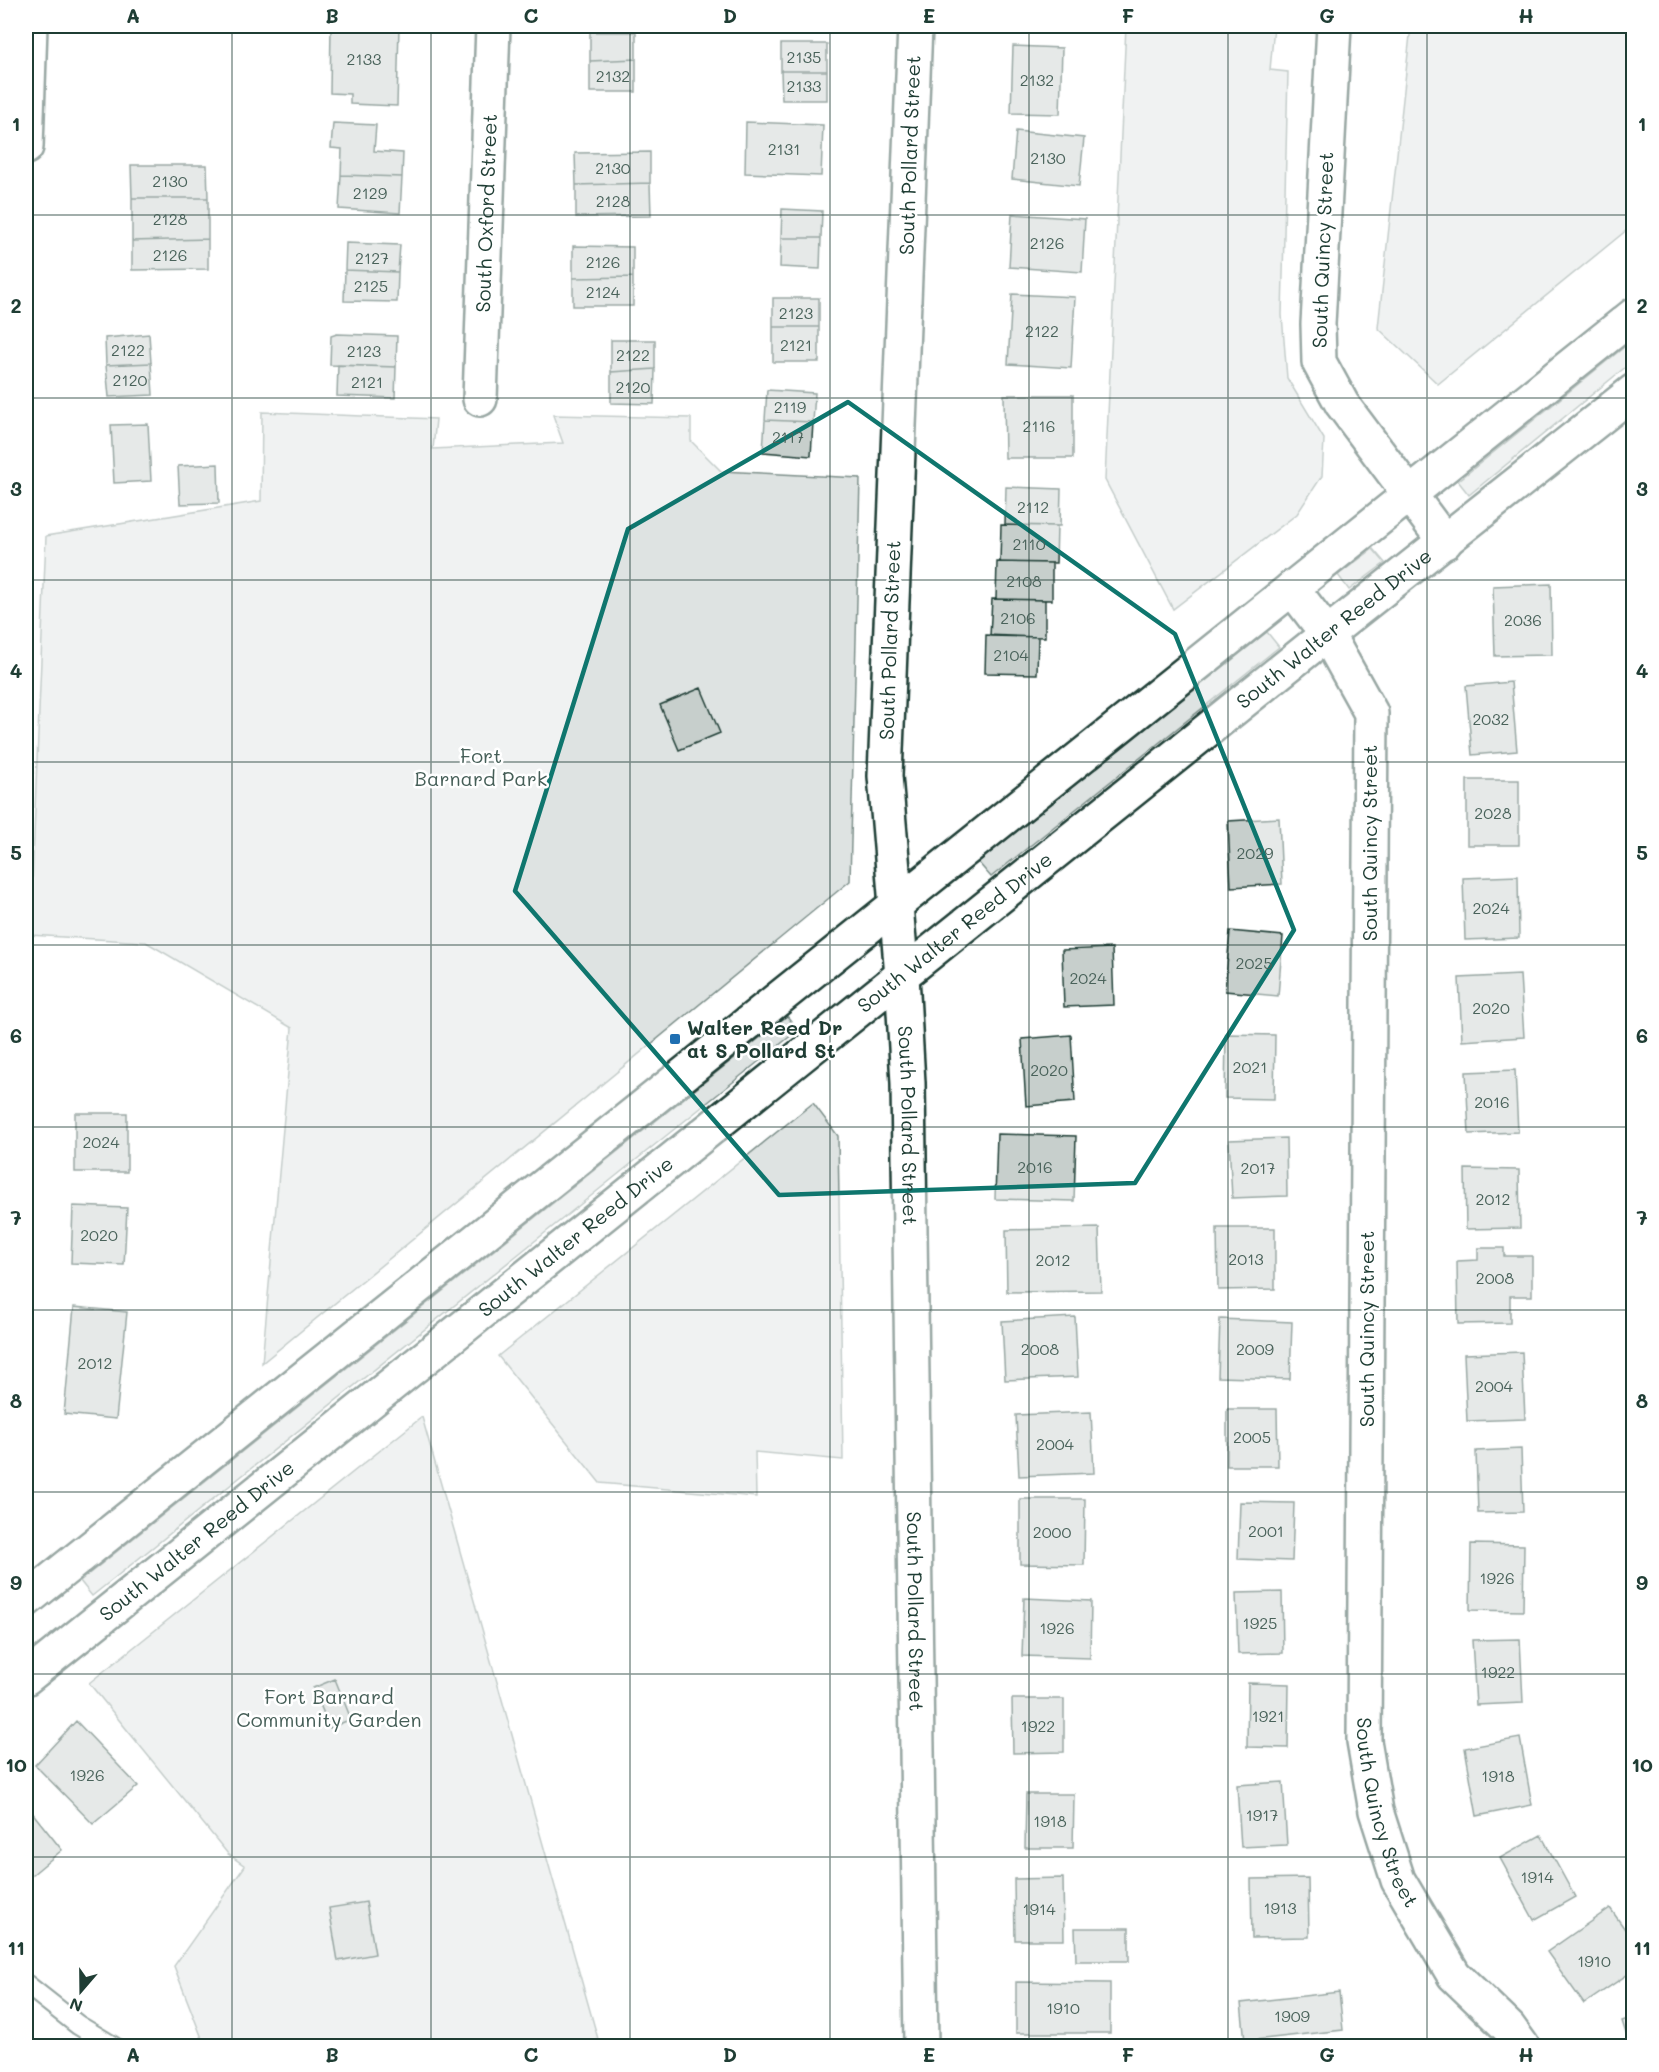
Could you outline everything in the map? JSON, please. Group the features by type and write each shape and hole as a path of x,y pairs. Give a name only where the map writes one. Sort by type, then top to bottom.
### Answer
{"street":[{"path":"26,147 30,26"},
{"name":"South Oxford Street","path":"480,399 493,26"},
{"name":"South Pollard Street","path":"915,26 885,776 902,976 908,1083 921,2046"},
{"name":"South Quincy Street","path":"1334,26 1318,324 1319,362 1342,404 1445,542"},
{"path":"26,1600 1634,315"},
{"name":"South Walter Reed Drive","path":"28,1671 1634,391"},
{"name":"South Quincy Street","path":"1292,588 1327,634 1371,713 1364,1741 1376,1811 1398,1880 1454,1975 1509,2028 1522,2046"}],"lane":[{"path":"26,1984 78,2025 114,2046"}],"highlighted area":[{"path":"848,402 1175,634 1294,930 1135,1183 779,1195 515,891 628,529"}],"green space":[{"path":"1126,26 1274,26 1270,70 1288,72 1282,315 1287,378 1324,439 1322,476 1297,514 1173,609 1105,480"},
{"path":"1411,26 1633,26 1633,225 1438,384 1378,328"},
{"path":"1633,340 1633,361 1469,495 1458,481"},
{"name":"Fort Barnard Park","path":"262,412 436,419 433,449 563,443 553,415 691,418 691,441 721,471 860,478 850,881 262,1363 292,1028 146,942 30,935 46,536 261,501"},
{"path":"1373,549 1385,563 1349,590 1338,575"},
{"path":"1267,632 1279,647 991,877 978,862"},
{"path":"787,1016 798,1030 92,1596 80,1581"},
{"path":"813,1103 838,1136 843,1460 755,1452 756,1497 600,1483 498,1356"},
{"name":"Fort Barnard Community Garden","path":"422,1417 600,2046 205,2046 174,1966 245,1866 228,1854 89,1683"}],"building":[{"path":"331,26 399,26 397,106 350,104 350,94 330,93"},
{"path":"590,32 636,32 636,59 590,61"},
{"path":"781,44 827,44 827,71 781,71"},
{"path":"1013,46 1062,48 1060,114 1011,113"},
{"path":"636,59 636,92 590,92 590,61"},
{"path":"781,71 827,71 827,100 782,100"},
{"path":"746,122 823,125 821,176 745,173"},
{"path":"333,123 376,125 374,151 403,153 402,177 341,175 342,149 331,148"},
{"path":"1016,131 1084,138 1079,186 1012,179"},
{"path":"650,152 650,183 576,185 575,153"},
{"path":"131,165 207,165 208,198 132,198"},
{"path":"341,175 402,177 400,213 339,209"},
{"path":"650,183 651,216 576,217 576,185"},
{"path":"132,198 208,198 208,239 132,241"},
{"path":"782,209 822,211 821,238 781,238"},
{"path":"1012,214 1085,219 1082,272 1009,267"},
{"path":"781,238 821,238 820,269 780,267"},
{"path":"208,239 208,269 132,270 132,241"},
{"path":"346,243 400,245 398,272 345,270"},
{"path":"573,246 633,247 633,277 573,278"},
{"path":"345,270 398,272 397,302 344,301"},
{"path":"633,277 633,306 573,306 573,278"},
{"path":"1012,294 1075,297 1071,368 1008,364"},
{"path":"773,298 819,298 819,327 773,327"},
{"path":"773,327 819,327 819,362 773,362"},
{"path":"149,334 151,363 106,365 105,338"},
{"path":"337,334 397,336 396,367 330,365 331,336"},
{"path":"611,340 655,340 655,369 611,372"},
{"path":"151,363 153,395 109,397 106,365"},
{"path":"338,365 396,367 395,398 337,396"},
{"path":"655,369 654,404 611,403 611,372"},
{"path":"767,390 815,393 813,422 765,420"},
{"path":"1004,395 1073,395 1073,458 1005,458"},
{"path":"765,420 813,422 811,456 763,452"},
{"path":"148,424 151,481 114,483 111,425"},
{"path":"218,464 219,503 180,504 178,466"},
{"path":"1006,487 1061,489 1060,526 1005,525"},
{"path":"1001,525 1057,526 1056,563 1000,562"},
{"path":"997,562 1052,563 1052,600 996,599"},
{"path":"1551,584 1552,655 1495,656 1493,586"},
{"path":"992,599 1045,600 1045,637 990,636"},
{"path":"986,635 1038,637 1037,674 985,673"},
{"path":"1511,682 1517,751 1472,755 1466,686"},
{"path":"701,688 720,733 679,750 660,705"},
{"path":"1467,780 1519,780 1519,845 1467,845"},
{"path":"1279,818 1282,884 1231,887 1228,821"},
{"path":"1518,876 1519,938 1465,940 1463,878"},
{"path":"1230,931 1283,936 1278,996 1225,991"},
{"path":"1112,948 1114,1005 1064,1007 1062,950"},
{"path":"1520,975 1524,1037 1462,1041 1459,978"},
{"path":"1226,1034 1275,1035 1274,1099 1225,1098"},
{"path":"1071,1035 1075,1102 1026,1106 1022,1039"},
{"path":"1515,1070 1518,1132 1469,1134 1466,1072"},
{"path":"75,1113 127,1113 127,1172 75,1172"},
{"path":"997,1134 1076,1136 1074,1201 995,1199"},
{"path":"1286,1138 1287,1196 1232,1198 1229,1140"},
{"path":"1465,1169 1519,1170 1520,1228 1466,1229"},
{"path":"73,1206 127,1208 124,1265 71,1263"},
{"path":"1099,1228 1101,1291 1007,1292 1006,1230"},
{"path":"1217,1228 1275,1228 1275,1289 1218,1290"},
{"path":"1478,1248 1504,1248 1504,1256 1532,1256 1532,1296 1510,1296 1510,1323 1458,1324 1457,1261 1478,1260"},
{"path":"74,1307 127,1312 116,1419 64,1414"},
{"path":"1075,1317 1078,1377 1005,1380 1002,1321"},
{"path":"1220,1319 1292,1322 1290,1379 1218,1377"},
{"path":"1522,1352 1525,1419 1467,1421 1464,1354"},
{"path":"1227,1409 1277,1409 1278,1466 1227,1466"},
{"path":"1091,1412 1094,1473 1019,1476 1016,1415"},
{"path":"1521,1449 1523,1512 1478,1513 1476,1451"},
{"path":"1020,1499 1085,1499 1084,1565 1020,1564"},
{"path":"1240,1502 1294,1503 1292,1561 1238,1559"},
{"path":"1471,1544 1524,1545 1523,1611 1470,1610"},
{"path":"1282,1592 1283,1653 1238,1654 1236,1593"},
{"path":"1024,1598 1091,1601 1090,1658 1022,1656"},
{"path":"1520,1639 1523,1703 1476,1705 1472,1640"},
{"path":"335,1679 351,1719 330,1728 313,1688"},
{"path":"1248,1683 1289,1684 1288,1748 1247,1747"},
{"path":"1012,1699 1064,1699 1064,1752 1013,1753"},
{"path":"76,1721 138,1786 93,1824 35,1765"},
{"path":"1520,1738 1532,1805 1477,1816 1465,1748"},
{"path":"1283,1782 1287,1845 1241,1847 1237,1785"},
{"path":"1026,1794 1074,1794 1073,1848 1025,1848"},
{"path":"26,1807 62,1850 26,1880"},
{"path":"1541,1835 1575,1897 1534,1920 1500,1858"},
{"path":"1063,1878 1064,1940 1015,1940 1014,1879"},
{"path":"1308,1878 1309,1937 1252,1938 1251,1879"},
{"path":"366,1902 375,1954 338,1961 329,1908"},
{"path":"1610,1908 1634,1942 1634,1970 1584,2004 1547,1952"},
{"path":"1075,1928 1129,1928 1129,1961 1076,1961"},
{"path":"1016,1982 1110,1983 1110,2033 1016,2033"},
{"path":"1339,1992 1343,2030 1245,2041 1241,2003"},
{"path":"1634,2017 1634,2046 1630,2046 1622,2021"}],"place":[{"name":"Walter Reed Dr at S Pollard St","path":"675,1039"}]}
